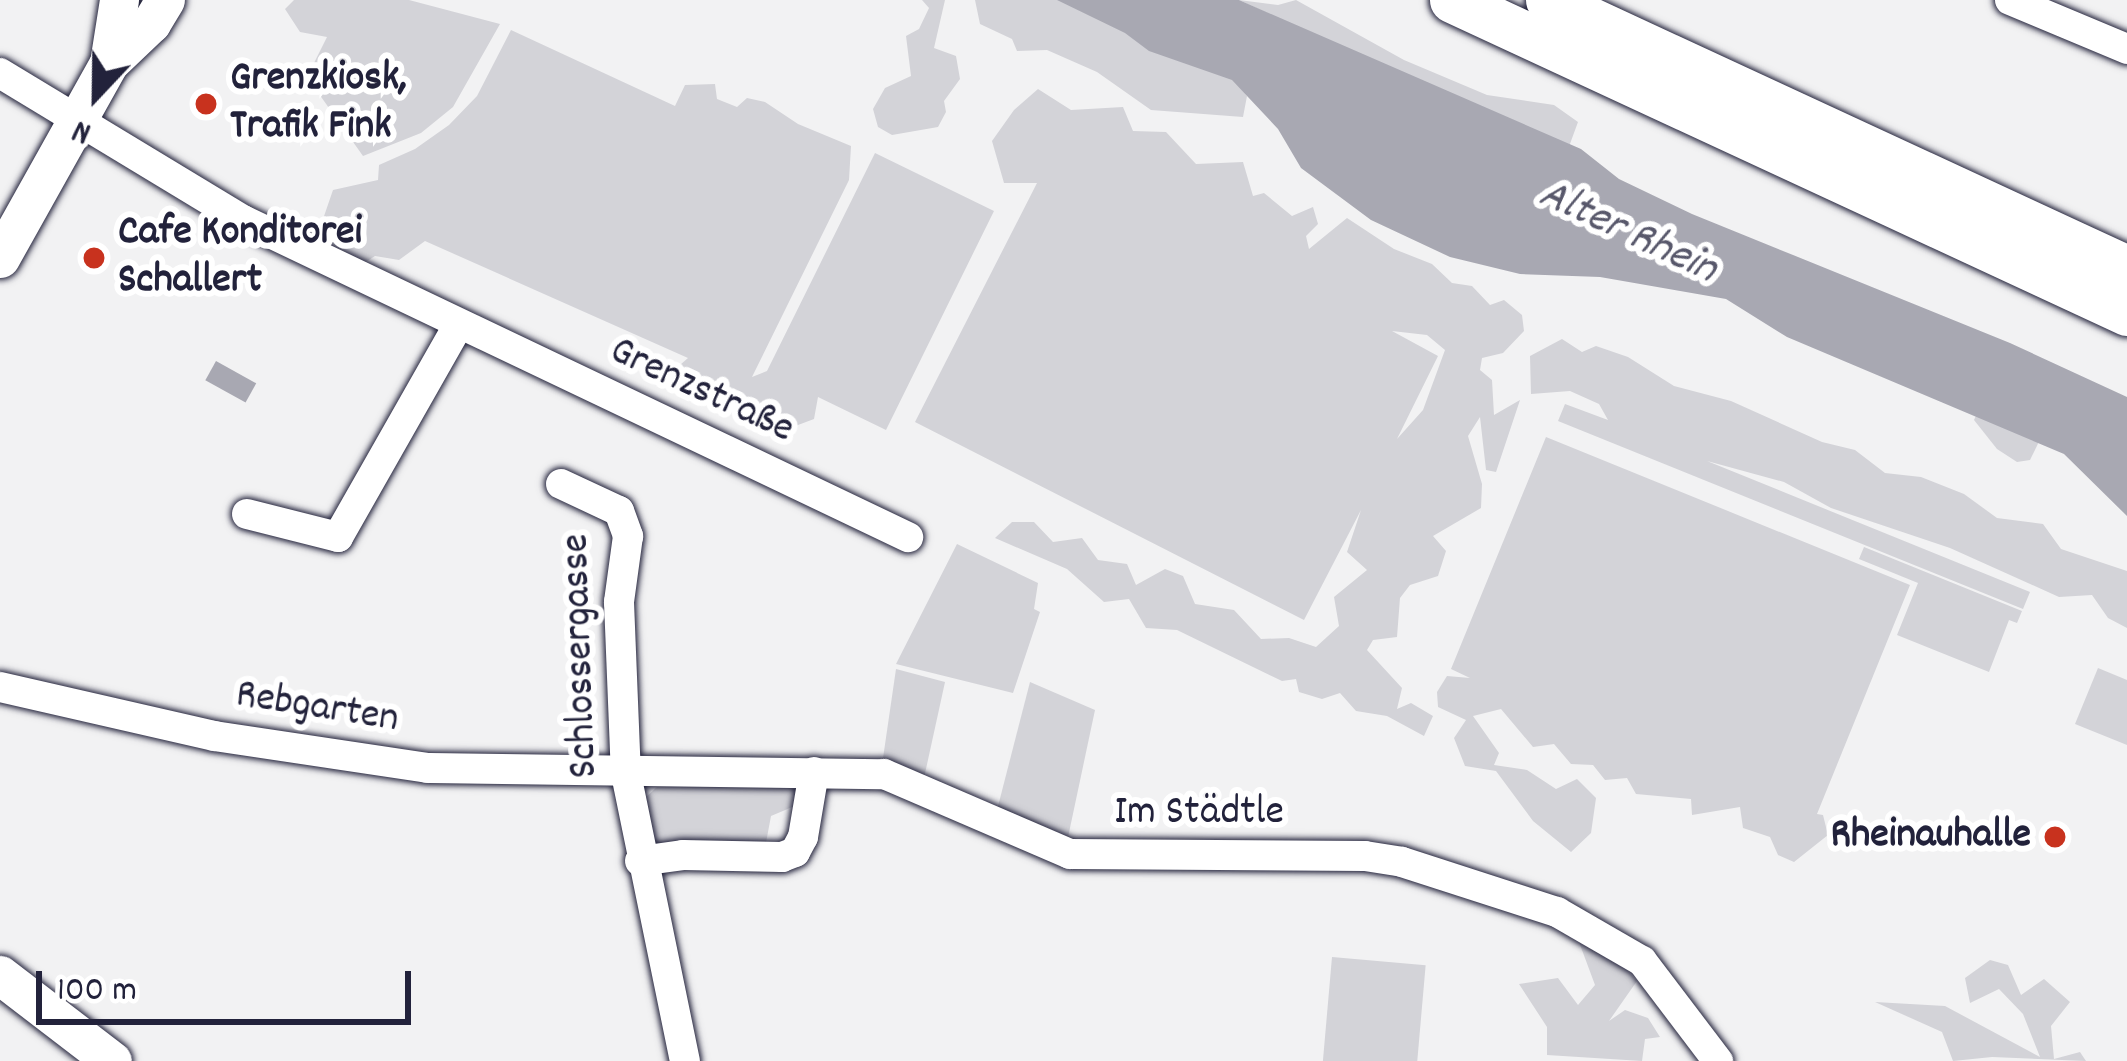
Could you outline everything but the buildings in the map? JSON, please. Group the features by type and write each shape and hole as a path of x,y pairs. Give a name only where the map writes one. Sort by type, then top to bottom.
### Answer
{"highway":[{"path":"1452,0 2127,313"},
{"path":"1548,0 2127,268"}],"main road":[{"path":"93,91 119,0"},
{"path":"0,259 93,91 165,0"},
{"path":"0,975 112,1061"}],"street":[{"path":"2010,0 2127,49"},
{"name":"Grenzstraße","path":"0,74 62,106 93,91 243,220 908,537"},
{"path":"247,514 338,537 458,326"},
{"name":"Schlossergasse","path":"561,484 619,512 628,536 619,602 626,774 640,861 685,1061"},
{"name":"Rebgarten","path":"0,687 274,747 427,768 626,774"},
{"name":"Im Städtle","path":"626,774 856,770 915,783 987,823 1070,854 1365,856 1418,867 1557,912 1642,961 1718,1061"},
{"path":"640,861 683,855 782,857 795,851 803,837 814,772"}],"shaded area":[{"path":"294,0 409,0 500,24 453,107 421,133 363,156 307,77 327,37 300,32 285,9"},
{"path":"922,0 945,0 934,48 956,56 960,79 944,101 946,112 938,127 892,135 878,127 873,109 885,88 911,76 906,36 919,29 929,8"},
{"path":"975,0 1102,0 1231,76 1247,96 1243,117 1151,110 1097,72 1047,50 1017,51 1012,39 980,24"},
{"path":"1239,0 1278,5 1296,0 1404,60 1487,95 1554,105 1578,122 1567,152"},
{"path":"511,30 675,106 685,85 715,84 717,99 737,107 747,98 765,102 798,124 851,146 849,180 752,377 767,371 875,153 994,211 886,430 818,397 814,419 782,431 774,417 755,421 747,408 681,390 680,365 688,358 425,241 399,260 375,256 358,267 312,251 333,190 378,180 379,165 415,149 449,125 477,96"},
{"path":"1038,89 1071,110 1123,107 1133,131 1166,132 1196,164 1243,162 1253,196 1264,193 1292,216 1313,207 1318,224 1306,236 1309,249 1347,218 1394,249 1432,264 1452,283 1472,286 1490,305 1504,300 1522,315 1524,331 1503,353 1482,358 1480,370 1492,380 1494,415 1520,400 1496,472 1486,470 1480,417 1468,436 1482,484 1481,508 1433,536 1446,551 1438,576 1410,585 1400,598 1397,637 1373,640 1367,650 1402,688 1397,709 1411,703 1433,716 1424,736 1387,716 1356,711 1340,693 1322,699 1299,692 1296,679 1282,681 1177,630 1146,628 1129,599 1104,602 1067,569 995,538 1012,522 1034,522 1053,542 1082,538 1098,560 1127,564 1136,585 1165,569 1183,576 1195,604 1234,610 1261,639 1289,638 1316,647 1339,626 1334,597 1367,570 1347,552 1361,510 1304,620 915,422 1037,183 1004,183 992,141 1014,110","holes":["1392,331 1427,335 1445,350 1423,410 1397,439 1438,356"]},
{"path":"1562,339 1582,352 1596,346 1628,357 1674,386 1731,401 1822,442 1855,450 1885,473 1921,477 1964,494 1997,518 2043,524 2061,549 2127,571 2127,628 2108,618 2092,595 2059,597 1950,548 1831,508 1784,482 1707,461 2030,592 2023,609 1558,421 1565,404 1608,420 1599,404 1570,391 1531,394 1530,356"},
{"path":"1985,396 2049,421 2030,460 2017,462 1997,449 1974,420"},
{"path":"1546,437 1910,585 1817,814 1823,815 1828,835 1794,862 1778,855 1770,837 1743,828 1740,807 1692,815 1691,799 1636,794 1627,778 1605,780 1593,765 1571,764 1554,744 1533,747 1501,709 1473,716 1499,753 1494,765 1527,770 1556,789 1577,779 1596,798 1591,833 1571,852 1533,821 1496,771 1465,766 1454,738 1466,720 1438,707 1437,692 1447,676 1470,678 1451,669"},
{"path":"957,544 1038,583 1034,609 1040,612 1013,693 896,664"},
{"path":"1864,547 2022,611 2017,623 2009,620 1989,672 1897,635 1918,583 1859,559"},
{"path":"2098,668 2127,680 2127,745 2075,724"},
{"path":"896,669 945,682 924,778 882,765"},
{"path":"1030,682 1095,710 1067,842 996,814"},
{"path":"802,786 797,805 771,816 765,848 648,847 644,799 657,787"},
{"path":"1579,942 1620,963 1637,981 1609,1021 1625,1010 1648,1018 1660,1037 1645,1039 1642,1061 1547,1055 1547,1027 1519,984 1558,978 1578,1005 1595,985"},
{"path":"1332,957 1426,965 1417,1061 1323,1061"},
{"path":"1990,960 2008,965 2021,995 2044,979 2070,1002 2051,1026 2054,1059 2080,1052 2086,1061 1992,1057 1953,1061 1942,1032 1875,1002 1945,1006 2040,1057 2023,1014 1999,989 1970,1003 1965,978"}],"water":[{"name":"Alter Rhein","path":"1057,0 1239,0 1581,149 1619,179 1692,214 2010,343 2127,397 2127,516 2064,454 1787,337 1726,299 1600,277 1520,274 1450,257 1371,220 1301,168 1278,129 1232,80 1149,51 1125,33"},
{"path":"216,361 256,383 246,403 205,380"}],"place":[{"name":"Grenzkiosk, Trafik Fink","path":"206,104"},
{"name":"Cafe Konditorei Schallert","path":"94,258"},
{"name":"Rheinauhalle","path":"2055,837"}]}
